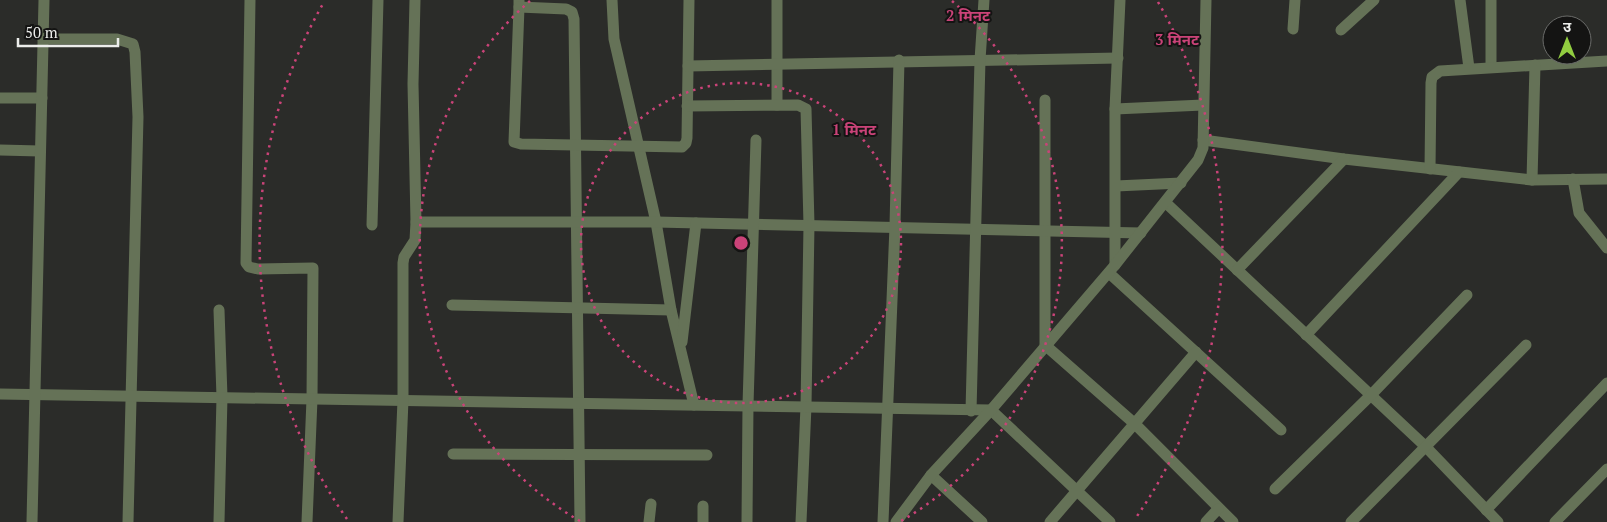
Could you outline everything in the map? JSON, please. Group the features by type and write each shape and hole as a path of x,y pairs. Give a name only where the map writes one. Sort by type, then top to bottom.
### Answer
{"street":[{"path":"32,522 44,0"},
{"path":"250,0 246,263 249,267 258,269 313,268 312,399 307,522"},
{"path":"372,225 378,0"},
{"path":"398,522 402,400 402,263 414,240 416,222 413,84 415,0"},
{"path":"612,0 614,39 656,222 671,310 694,405"},
{"path":"580,522 576,402 577,308 576,223 574,144 572,12 561,8 519,3 514,142 574,144 682,146 686,143 689,0"},
{"path":"777,0 777,105"},
{"path":"971,411 980,60 984,0"},
{"path":"1112,269 1116,234 1116,109 1120,0"},
{"path":"896,522 931,475 991,410 1112,269 1166,203 1198,160 1203,148 1206,0"},
{"path":"1294,29 1295,0"},
{"path":"1341,30 1374,0"},
{"path":"1460,0 1469,68"},
{"path":"1491,0 1491,67"},
{"path":"43,39 117,39 133,44 138,117 128,522"},
{"path":"688,66 899,60 1118,58"},
{"path":"883,522 895,226 899,60"},
{"path":"1430,170 1432,76 1440,70 1607,62"},
{"path":"1532,180 1535,65"},
{"path":"0,98 42,98"},
{"path":"1045,100 1045,345 1135,424 1233,522"},
{"path":"687,106 798,104 806,109 809,225 806,406 801,522"},
{"path":"1116,109 1203,105"},
{"path":"747,522 748,405 756,140"},
{"path":"1203,140 1430,170 1532,180 1607,179"},
{"path":"0,150 40,151"},
{"path":"1237,270 1344,159"},
{"path":"1306,335 1459,172"},
{"path":"1573,179 1579,214 1607,248"},
{"path":"1116,186 1181,183"},
{"path":"1166,203 1426,446 1498,522"},
{"path":"416,222 656,222 895,226 1141,234"},
{"path":"681,349 696,223"},
{"path":"1112,269 1196,352 1281,430"},
{"path":"1275,488 1371,395 1467,295"},
{"path":"452,305 671,310"},
{"path":"218,310 222,397 219,522"},
{"path":"1350,522 1526,345"},
{"path":"1050,522 1196,352"},
{"path":"1486,510 1607,383"},
{"path":"0,394 991,410 1110,522"},
{"path":"453,454 578,456 707,455"},
{"path":"1555,522 1607,469"},
{"path":"931,475 982,522"},
{"path":"649,522 651,504"},
{"path":"703,522 704,506"},
{"path":"1206,522 1218,508"}]}
